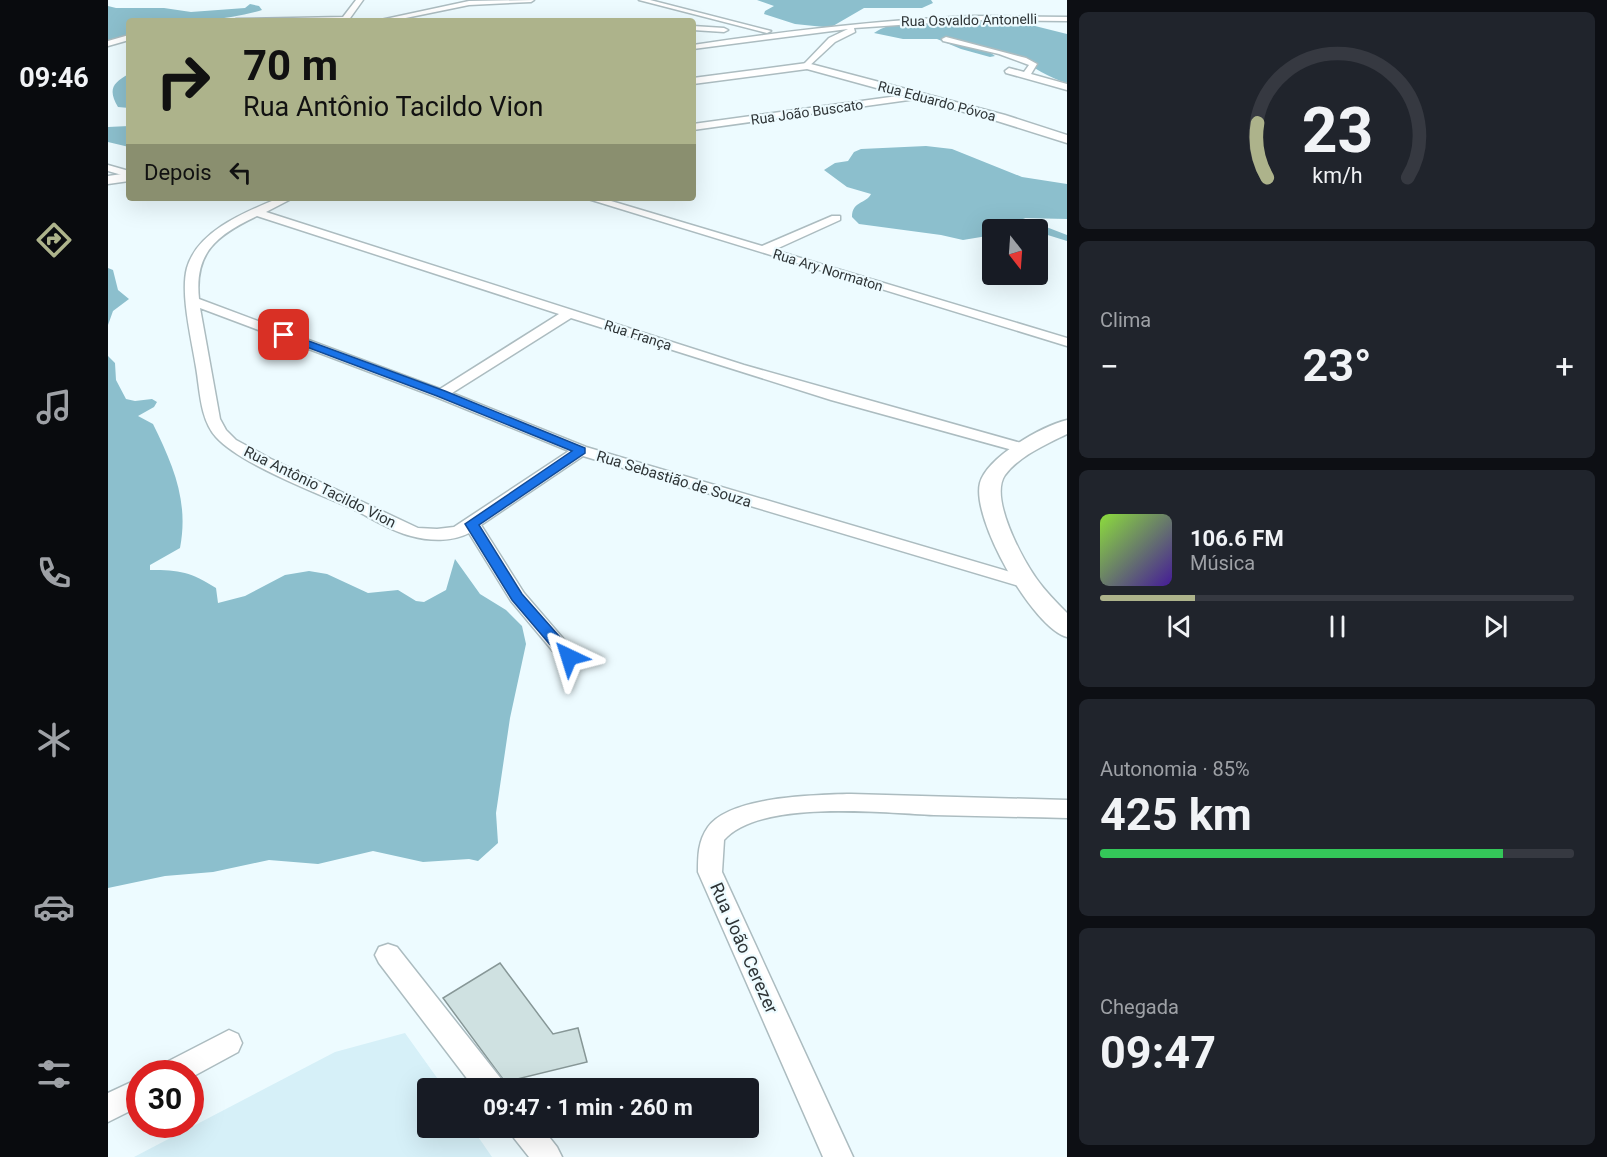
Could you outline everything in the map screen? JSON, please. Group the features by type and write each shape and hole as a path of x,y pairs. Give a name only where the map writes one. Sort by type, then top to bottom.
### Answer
{"street":[{"path":"346,18 360,0"},
{"path":"395,18 458,5 531,0"},
{"path":"642,0 780,34"},
{"name":"Rua Osvaldo Antonelli","path":"871,24 942,18 1067,19"},
{"path":"696,47 822,28 871,24"},
{"path":"696,81 807,66 843,32 871,24"},
{"path":"696,28 770,35"},
{"path":"822,28 843,32"},
{"path":"108,44 126,39"},
{"path":"946,39 994,50 1033,64 1033,68 1025,76"},
{"name":"Rua Eduardo Póvoa","path":"807,66 1067,139"},
{"path":"1009,71 1067,87"},
{"name":"Rua João Buscato","path":"696,128 920,96"},
{"path":"108,168 126,175"},
{"path":"108,180 126,177"},
{"name":"Rua Antônio Tacildo Vion","path":"281,201 256,212 220,234 200,253 192,269 194,301 213,418 219,432 231,444 414,532 429,535 449,534 472,524 581,450"},
{"name":"Rua Ary Normaton","path":"600,201 1067,342"},
{"name":"Rua França","path":"256,212 836,397 1023,448"},
{"path":"763,250 836,218"},
{"name":"Rua Sebastião de Souza","path":"194,301 441,394 581,450 1028,584"},
{"path":"441,394 570,313"},
{"path":"1067,426 1023,448 997,472 991,482 995,519 1010,554 1028,584 1067,628"},
{"path":"472,524 516,597 569,657"},
{"name":"Rua João Cerezer","path":"838,1157 710,872 710,844 718,831 732,819 754,812 819,803 1067,809"},
{"path":"388,955 483,1078"},
{"path":"197,1060 229,1043"},
{"path":"108,1108 126,1098"},
{"path":"532,1138 547,1157"}],"shaded area":[{"path":"757,0 931,0 933,3 922,8 864,8 833,26 824,27 795,24 764,14 774,6"},
{"path":"250,4 259,6 262,10 221,18 126,18 126,36 108,44 108,6 164,8 191,12 245,8"},
{"path":"1015,21 1067,34 1067,83 1018,59 998,52 988,51 995,56 990,57 937,39 903,39 874,33 896,24 910,22"},
{"path":"126,76 126,108 118,107 113,96 113,88"},
{"path":"126,126 126,146 108,142 108,127"},
{"path":"926,146 952,149 1022,177 1067,184 1067,219 982,219 982,237 963,240 859,224 852,217 854,208 871,194 847,187 824,170 835,163 848,161 854,152 861,149"},
{"path":"1048,228 1067,235 1067,241 1048,235"},
{"path":"108,268 113,270 118,290 129,299 113,311 108,325"},
{"path":"108,356 115,363 116,380 126,399 135,401 152,399 157,402 154,407 138,416 153,424 173,469 181,499 180,548 150,565 150,570 177,571 199,578 216,588 218,603 245,596 285,575 309,571 327,574 368,593 398,590 416,601 424,602 446,590 455,559 480,594 506,610 522,626 526,644 510,718 496,813 498,843 478,861 469,859 423,862 373,851 318,864 269,860 213,872 165,876 108,888"},
{"path":"405,1033 437,1078 417,1078 417,1138 479,1138 492,1157 134,1157 170,1138 204,1138 204,1120 335,1052"}],"building":[{"path":"500,963 553,1034 578,1028 587,1062 521,1078 502,1078 443,998"}],"route":[{"path":"284,335 581,450 472,524 516,597 569,657"}]}
